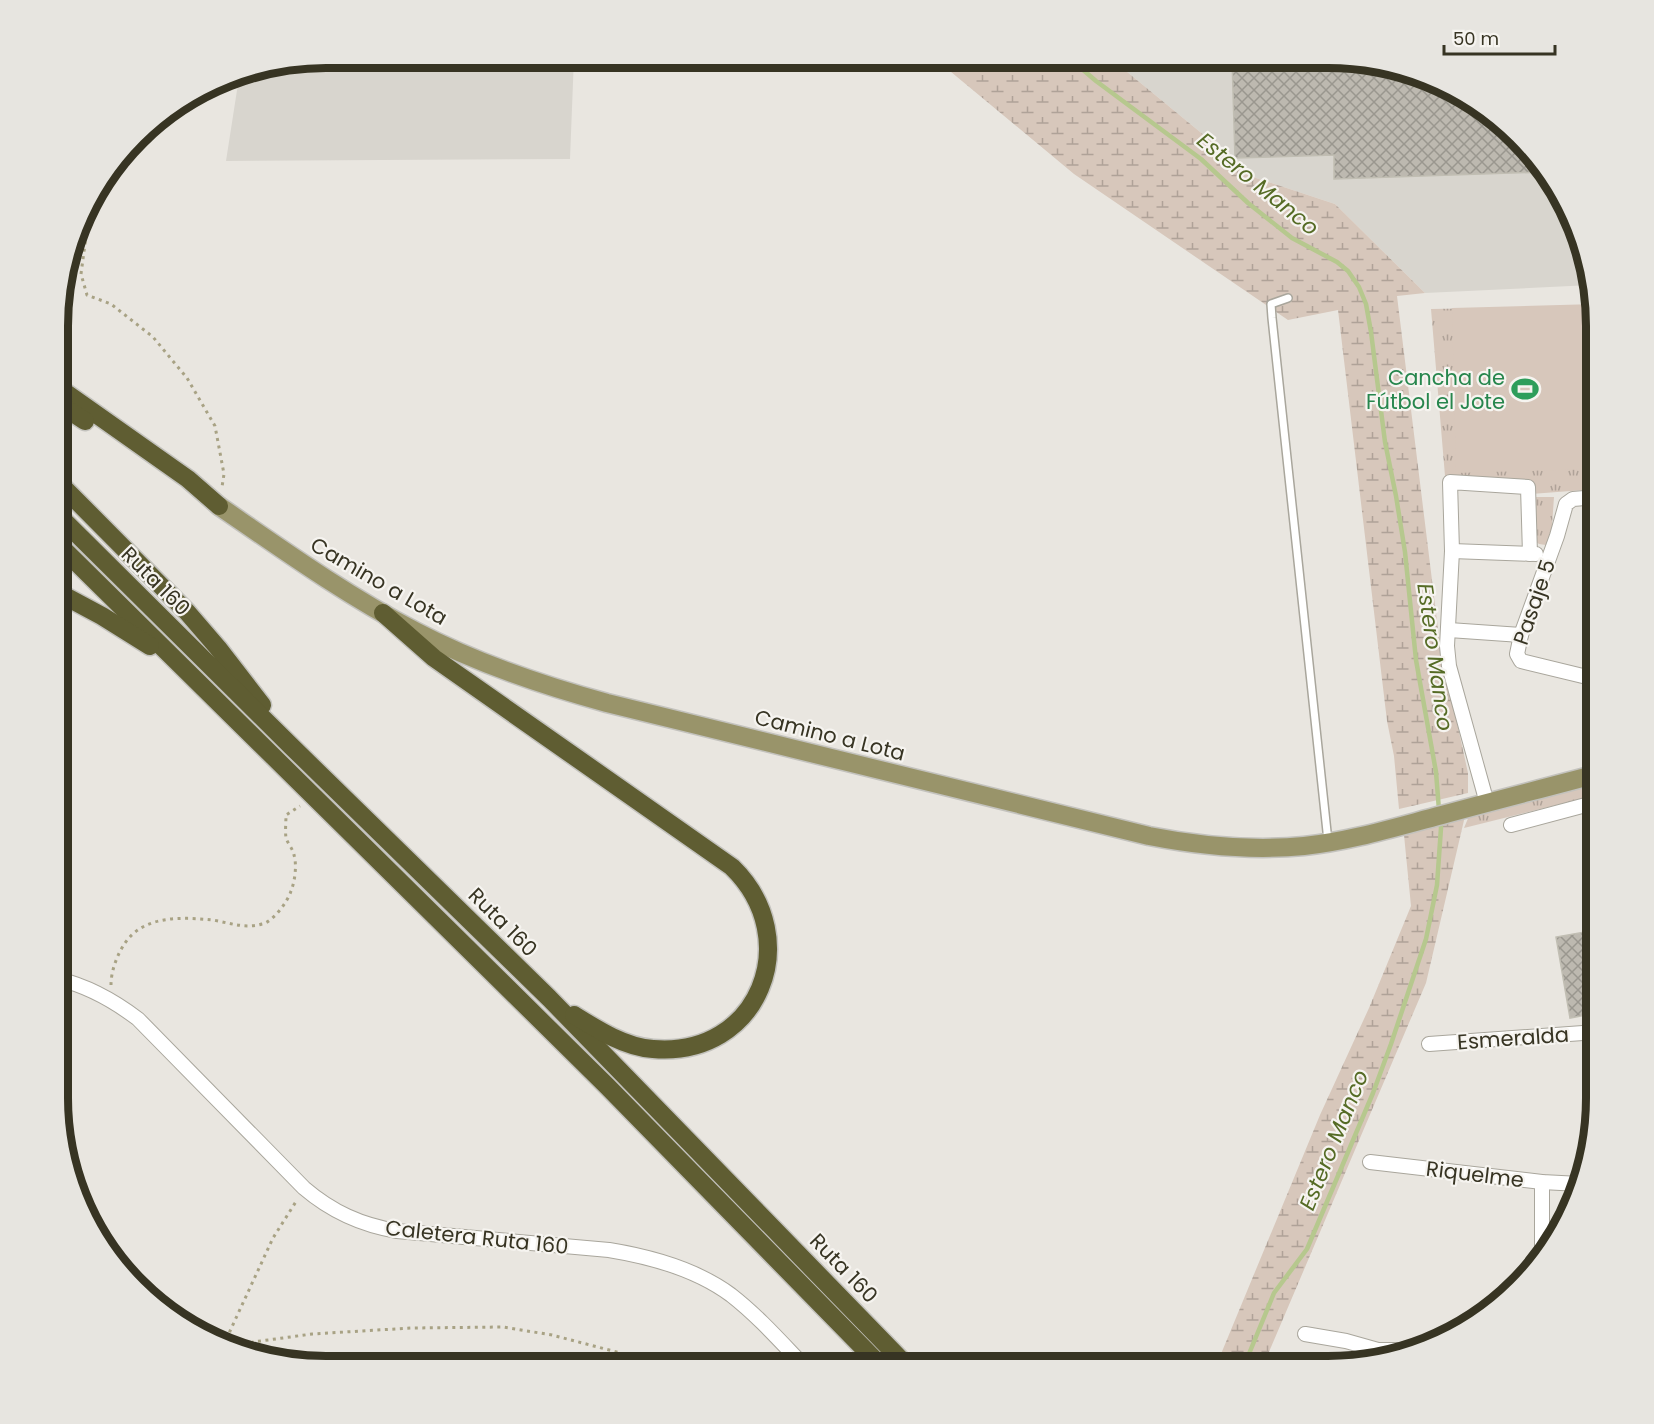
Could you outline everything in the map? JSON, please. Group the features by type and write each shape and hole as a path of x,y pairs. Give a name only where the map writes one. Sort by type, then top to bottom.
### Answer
{"highway":[{"path":"68,394 180,473 219,506"},
{"path":"68,410 155,468 219,506"},
{"path":"68,492 187,612 242,677 291,746"},
{"name":"Ruta 160","path":"68,525 549,998 897,1356"},
{"name":"Ruta 160","path":"68,554 608,1086 871,1356"},
{"path":"68,598 110,621 192,676"},
{"path":"383,613 434,658 732,867 750,887 762,910 767,928 768,947 764,978 744,1016 715,1038 677,1049 637,1047 603,1032 549,998"}],"main road":[{"name":"Camino a Lota","path":"219,506 314,571 383,613 417,632 489,665 567,692 1184,843 1239,848 1294,847 1328,843 1371,834 1586,777"}],"street":[{"path":"1479,805 1449,666 1447,646 1452,551 1450,482 1528,487 1530,554"},
{"name":"Pasaje 5","path":"1586,498 1569,501 1563,509 1551,555 1521,635 1517,654 1521,661 1586,677"},
{"path":"1452,551 1551,555"},
{"path":"1449,630 1521,635"},
{"path":"1511,825 1586,805"},
{"name":"Caletera Ruta 160","path":"68,982 113,1001 138,1019 304,1188 330,1208 378,1228 397,1232 609,1250 640,1255 671,1264 729,1294 758,1319 794,1356"},
{"name":"Esmeralda","path":"1429,1044 1586,1033"},
{"name":"Riquelme","path":"1370,1162 1572,1184"},
{"path":"1542,1182 1542,1243"},
{"path":"1305,1334 1387,1350"},
{"path":"1371,1353 1378,1350"}],"lane":[{"path":"1288,298 1271,304 1328,843"}],"path":[{"path":"87,226 81,274 87,295 111,304 153,337 187,378 214,426 224,474 219,506"},
{"path":"113,1001 110,983 117,955 132,933 152,922 168,918 214,921 241,926 265,924 284,907 292,890 295,872 295,856 286,838 286,815 314,796"},
{"path":"228,1338 273,1238 304,1188"},
{"path":"247,1345 312,1334 411,1328 503,1327 552,1335 631,1356"}],"shaded area":[{"path":"308,68 574,68 570,159 226,161 238,83 259,76"},
{"path":"1122,68 1346,68 1395,76 1443,94 1472,111 1499,131 1533,168 1552,196 1567,227 1578,259 1583,285 1425,293 1335,204 1256,178"}],"green space":[{"path":"946,68 1122,68 1256,178 1335,204 1425,293 1397,296 1440,645 1468,773 1468,793 1399,809 1338,310 1288,320 1074,174"},
{"name":"Cancha de Fútbol el Jote","path":"1586,304 1586,469 1456,473 1452,308"},
{"name":"Cancha de Fútbol el Jote","path":"1586,306 1586,490 1531,494 1531,484 1445,476 1431,309"},
{"path":"1535,497 1554,497 1551,540 1546,545 1535,541"},
{"path":"1586,785 1586,798 1464,828 1469,816"},
{"path":"1465,816 1426,983 1267,1356 1220,1356 1320,1115 1369,1008 1411,906 1404,835"}],"building":[{"path":"1232,68 1346,68 1379,72 1412,81 1458,102 1499,131 1523,155 1536,172 1334,179 1334,155 1235,158"},
{"path":"1586,932 1586,1015 1570,1018 1556,937"}],"waterway":[{"name":"Estero Manco","path":"1081,68 1201,159 1248,203 1292,238 1337,262 1348,271 1359,287 1366,304 1371,332 1385,442 1405,552 1416,660 1436,772 1439,810"},
{"name":"Estero Manco","path":"1248,1356 1274,1293 1307,1249 1373,1093 1391,1044 1426,939 1437,885 1440,819"}],"place":[{"name":"Cancha de Fútbol el Jote","path":"1525,389"}]}
